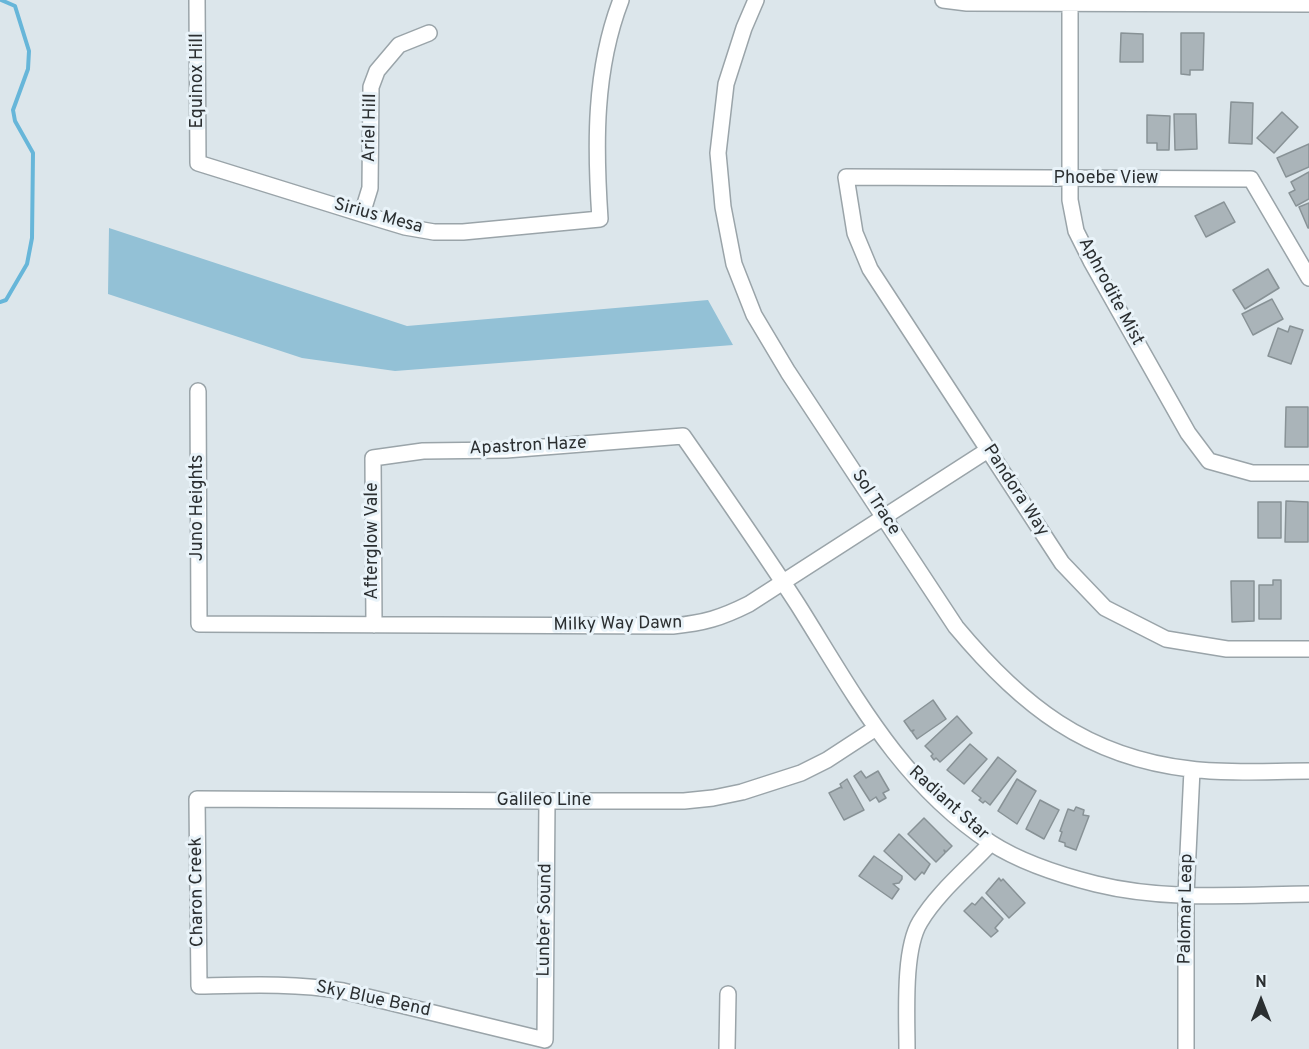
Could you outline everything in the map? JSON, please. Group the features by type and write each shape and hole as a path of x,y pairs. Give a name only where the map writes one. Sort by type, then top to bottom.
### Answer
{"street":[{"name":"Equinox Hill","path":"197,0 198,163"},
{"name":"Sirius Mesa","path":"198,163 405,227 434,232 463,232 600,219 596,122 609,43 621,0"},
{"name":"Sol Trace","path":"756,0 744,28 726,84 718,153 723,207 734,264 754,315 788,372 956,627 986,663 1016,692 1050,718 1078,735 1120,754 1159,765 1192,770 1309,771"},
{"path":"943,0 967,3 1309,4"},
{"name":"Aphrodite Mist","path":"1070,4 1070,200 1076,231 1090,261 1188,433 1209,461 1252,473 1309,473"},
{"name":"Ariel Hill","path":"362,214 370,188 371,87 377,71 399,45 429,33"},
{"name":"Phoebe View","path":"846,177 1251,179 1309,278"},
{"name":"Pandora Way","path":"846,177 855,232 870,269 1062,563 1105,608 1166,639 1227,649 1309,649"},
{"name":"Juno Heights","path":"198,391 199,624"},
{"name":"Apastron Haze","path":"373,458 423,451 506,450 683,436"},
{"name":"Radiant Star","path":"683,436 783,581 893,752 920,783 955,815 992,843 1019,858 1061,874 1141,892 1186,896 1309,894"},
{"name":"Milky Way Dawn","path":"199,624 673,626 702,623 725,616 749,604 988,450"},
{"name":"Afterglow Vale","path":"373,458 374,625"},
{"name":"Galileo Line","path":"197,799 684,801 742,792 801,773 827,760 876,728"},
{"name":"Palomar Leap","path":"1186,1049 1186,896 1192,770"},
{"name":"Charon Creek","path":"197,799 199,986"},
{"name":"Lunber Sound","path":"545,1040 547,801"},
{"path":"907,1049 909,956 919,923 938,899 992,843"},
{"name":"Sky Blue Bend","path":"199,986 290,984 315,986 545,1040"},
{"path":"727,1049 728,994"}],"shaded area":[{"path":"109,228 407,326 708,300 733,345 395,371 302,358 108,294"}],"building":[{"path":"1121,33 1143,34 1143,62 1120,62"},
{"path":"1181,33 1204,33 1203,70 1190,70 1190,75 1181,74"},
{"path":"1231,102 1253,103 1252,144 1229,143"},
{"path":"1282,112 1298,127 1274,153 1257,138"},
{"path":"1174,114 1196,114 1197,149 1175,150"},
{"path":"1147,115 1170,116 1169,150 1157,150 1157,143 1147,143"},
{"path":"1309,144 1309,167 1286,177 1277,158"},
{"path":"1309,172 1309,199 1296,206 1289,193 1295,190 1291,182"},
{"path":"1224,202 1235,222 1206,237 1195,216"},
{"path":"1309,203 1309,228 1308,228 1299,207"},
{"path":"1268,269 1279,288 1245,309 1233,290"},
{"path":"1272,299 1283,319 1253,335 1242,314"},
{"path":"1290,326 1303,330 1291,364 1268,356 1278,328 1288,332"},
{"path":"1286,407 1308,407 1308,447 1285,447"},
{"path":"1286,501 1308,502 1308,542 1285,542"},
{"path":"1258,502 1281,502 1281,538 1258,538"},
{"path":"1273,580 1281,580 1281,619 1259,619 1259,585 1273,585"},
{"path":"1231,581 1254,581 1254,621 1232,622"},
{"path":"933,700 946,719 917,739 912,732 914,730 911,731 904,721"},
{"path":"957,716 972,733 940,762 936,758 934,760 931,756 933,754 925,746"},
{"path":"970,744 987,759 964,784 947,770"},
{"path":"998,757 1016,771 990,805 979,800 981,798 972,791"},
{"path":"861,771 866,778 878,771 889,790 883,793 886,798 879,802 876,797 870,801 854,776"},
{"path":"847,779 864,810 844,820 829,793 842,788 840,784"},
{"path":"1017,779 1036,791 1017,824 998,811"},
{"path":"1040,800 1059,810 1044,839 1026,829"},
{"path":"1076,807 1084,810 1083,815 1089,816 1076,850 1059,841 1068,809 1074,811"},
{"path":"924,818 952,846 946,852 944,850 945,853 936,862 908,834"},
{"path":"899,834 930,864 924,874 922,872 915,880 884,851"},
{"path":"874,856 902,876 899,883 893,884 899,889 892,899 859,876"},
{"path":"999,878 1001,881 1003,879 1025,903 1009,918 986,893"},
{"path":"982,897 1003,919 995,928 998,931 991,937 964,911 972,903 975,905"}],"waterway":[{"path":"0,302 6,300 27,264 32,238 33,153 15,121 13,110 28,69 29,51 15,6 1,0"}]}
